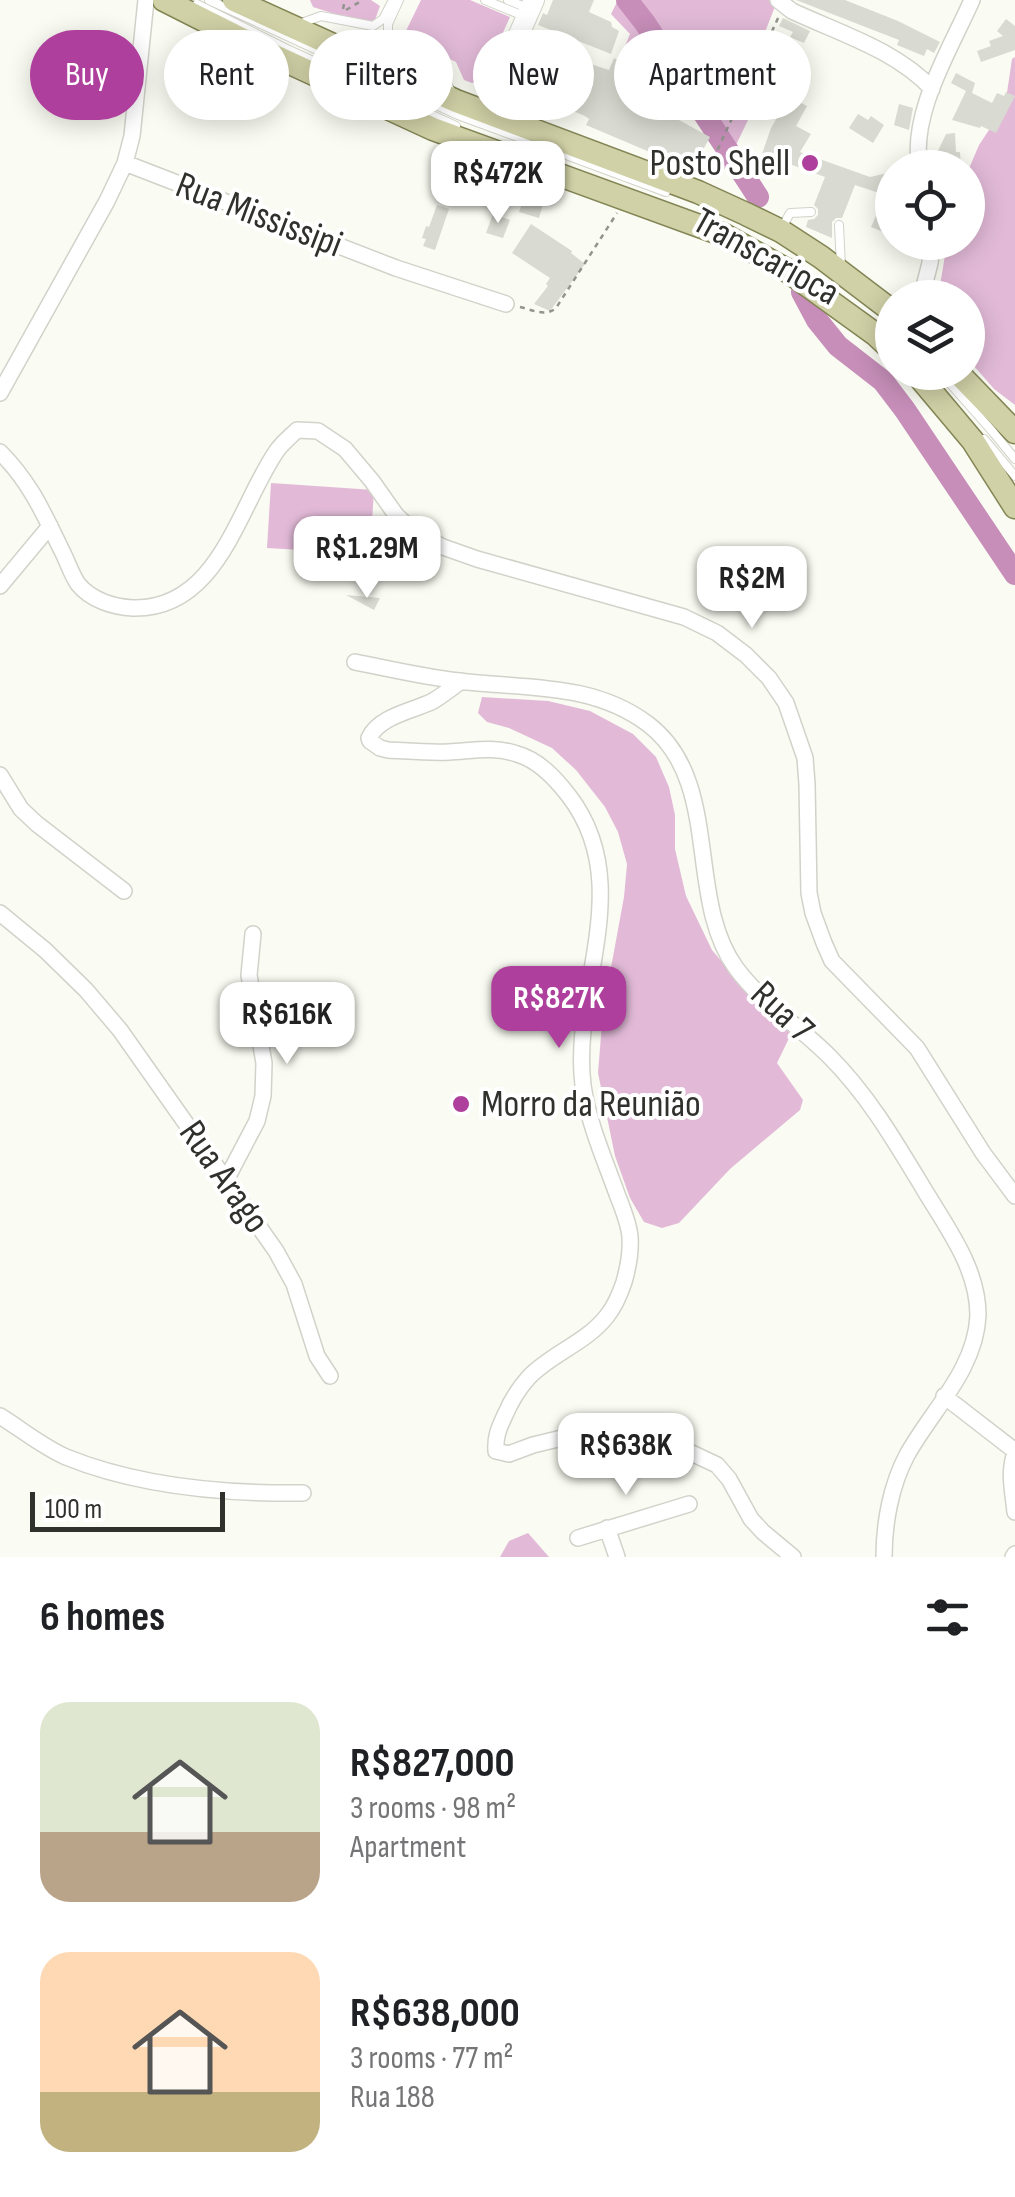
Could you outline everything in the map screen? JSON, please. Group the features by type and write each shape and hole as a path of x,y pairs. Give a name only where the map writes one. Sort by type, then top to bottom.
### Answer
{"main road":[{"path":"164,0 433,129 724,235 823,295 875,336"},
{"path":"234,0 473,107"},
{"path":"462,103 473,98"},
{"path":"504,120 780,231 841,272 875,303"},
{"path":"931,390 972,441 1015,507"},
{"path":"974,390 1015,432"}],"street":[{"path":"0,393 125,163 132,136 146,0"},
{"path":"918,150 920,125 932,89 972,0"},
{"path":"781,3 900,61 932,89"},
{"name":"Rua Mississipi","path":"125,163 396,268 506,304"},
{"path":"0,452 38,499 78,584 105,604 148,608 170,601 194,586 226,546 276,450 297,430 318,431 345,449 414,533 476,559 652,607 717,633 769,678 786,703 796,730 808,784 809,893 832,961 917,1048 1015,1196"},
{"path":"0,586 50,526"},
{"name":"Rua 7","path":"355,662 461,681 542,687 590,696 637,717 670,748 695,804 714,922 722,946 736,969 764,998 856,1084 885,1124 968,1266 976,1292 974,1342 964,1366 905,1458 892,1494 884,1533 884,1557"},
{"path":"461,681 433,701 373,730 370,742 388,750 450,752 486,748 519,754 545,770 575,804 587,826 601,887 599,932 584,1023 583,1088 630,1235 629,1263 616,1304 594,1330 530,1376 513,1398 495,1437 496,1451 509,1454 562,1438 607,1434 643,1438 683,1449 717,1465 751,1519 793,1557"},
{"path":"0,775 37,824 124,891"},
{"name":"Rua Arago","path":"0,913 45,950 120,1030 276,1251 294,1284 318,1356 330,1376"},
{"path":"226,1182 257,1121 263,1096 264,1063 249,975 253,934"},
{"path":"944,1396 1015,1452 1015,1512"},
{"path":"0,1416 63,1456 140,1479 226,1491 303,1493"},
{"path":"578,1538 689,1504"},
{"path":"607,1528 617,1557"}],"lane":[{"path":"189,0 472,132"},
{"name":"Transcarioca","path":"209,0 458,116 668,193"},
{"path":"292,28 315,17 374,26 396,0"},
{"path":"396,0 388,33 395,42 437,64 462,103"},
{"path":"485,0 530,8"},
{"path":"508,0 530,8"},
{"name":"Transcarioca","path":"504,144 729,229 808,274 875,325"},
{"name":"Transcarioca","path":"704,200 752,228"},
{"path":"780,231 790,213 812,212"},
{"path":"840,225 841,272"},
{"name":"Transcarioca","path":"798,254 875,306"},
{"path":"941,390 1015,476"},
{"path":"956,390 1015,459"}],"path":[{"path":"339,20 347,9 363,0"},
{"path":"704,200 718,145 781,3"},
{"path":"506,304 551,313 584,268 625,198"}],"shaded area":[{"path":"310,0 371,0 380,6 375,20 363,23 313,7"},
{"path":"421,0 470,0 510,17 504,30 473,30 472,83 464,80 453,61 453,30 406,30"},
{"path":"618,0 773,0 776,4 766,30 626,30 611,14"},
{"path":"1015,57 1015,405 985,379 985,280 941,280 944,260 985,260 985,150 977,150 1005,106"},
{"path":"695,120 748,120 724,170 713,159 718,147 704,126"},
{"path":"271,483 374,490 370,554 267,548"},
{"path":"482,697 548,701 590,711 633,734 656,757 669,787 675,815 675,849 686,896 712,950 750,995 792,1032 777,1063 803,1100 800,1110 730,1169 679,1223 662,1228 644,1222 630,1198 615,1156 598,1073 603,1011 627,864 618,832 605,807 576,770 552,748 487,722 478,713"},
{"path":"528,1533 549,1557 500,1557 509,1541"}],"building":[{"path":"553,0 594,0 589,12 611,22 617,30 614,30 611,54 594,47 594,30 551,30 538,25 543,13 547,15"},
{"path":"796,0 845,0 940,42 934,53 927,49 924,56 897,45 899,40"},
{"path":"783,18 808,30 788,30 779,26"},
{"path":"1006,19 1015,26 1015,50 981,62 977,51 1003,36 997,31"},
{"path":"614,58 614,120 679,120 710,137 692,170 586,125 594,120 594,65 609,70"},
{"path":"956,73 975,83 972,93 992,103 997,93 1015,96 996,133 952,120 966,91 951,83"},
{"path":"899,104 913,108 909,130 894,125"},
{"path":"858,114 868,120 871,116 884,125 873,143 849,128"},
{"path":"776,120 799,120 796,126 811,134 800,152 875,176 875,192 855,185 842,218 832,222 832,238 806,227 808,220 818,215 814,205 825,177 762,154"},
{"path":"955,133 956,150 938,150 946,134"},
{"path":"468,158 492,167 489,176 503,181 496,200 469,191 467,197 455,193"},
{"path":"527,179 548,187 539,218 519,212 529,184"},
{"path":"437,205 449,209 435,250 423,246 426,239 422,238"},
{"path":"493,214 510,220 503,238 486,233"},
{"path":"531,224 585,264 550,311 534,304 550,278 512,253"},
{"path":"346,595 380,598 374,610"}],"waterway":[{"path":"627,0 758,197"},
{"path":"802,292 817,320 838,346 883,381 905,410 1015,574"}],"place":[{"name":"Posto Shell","path":"810,163"},
{"name":"Morro da Reunião","path":"461,1104"}]}
